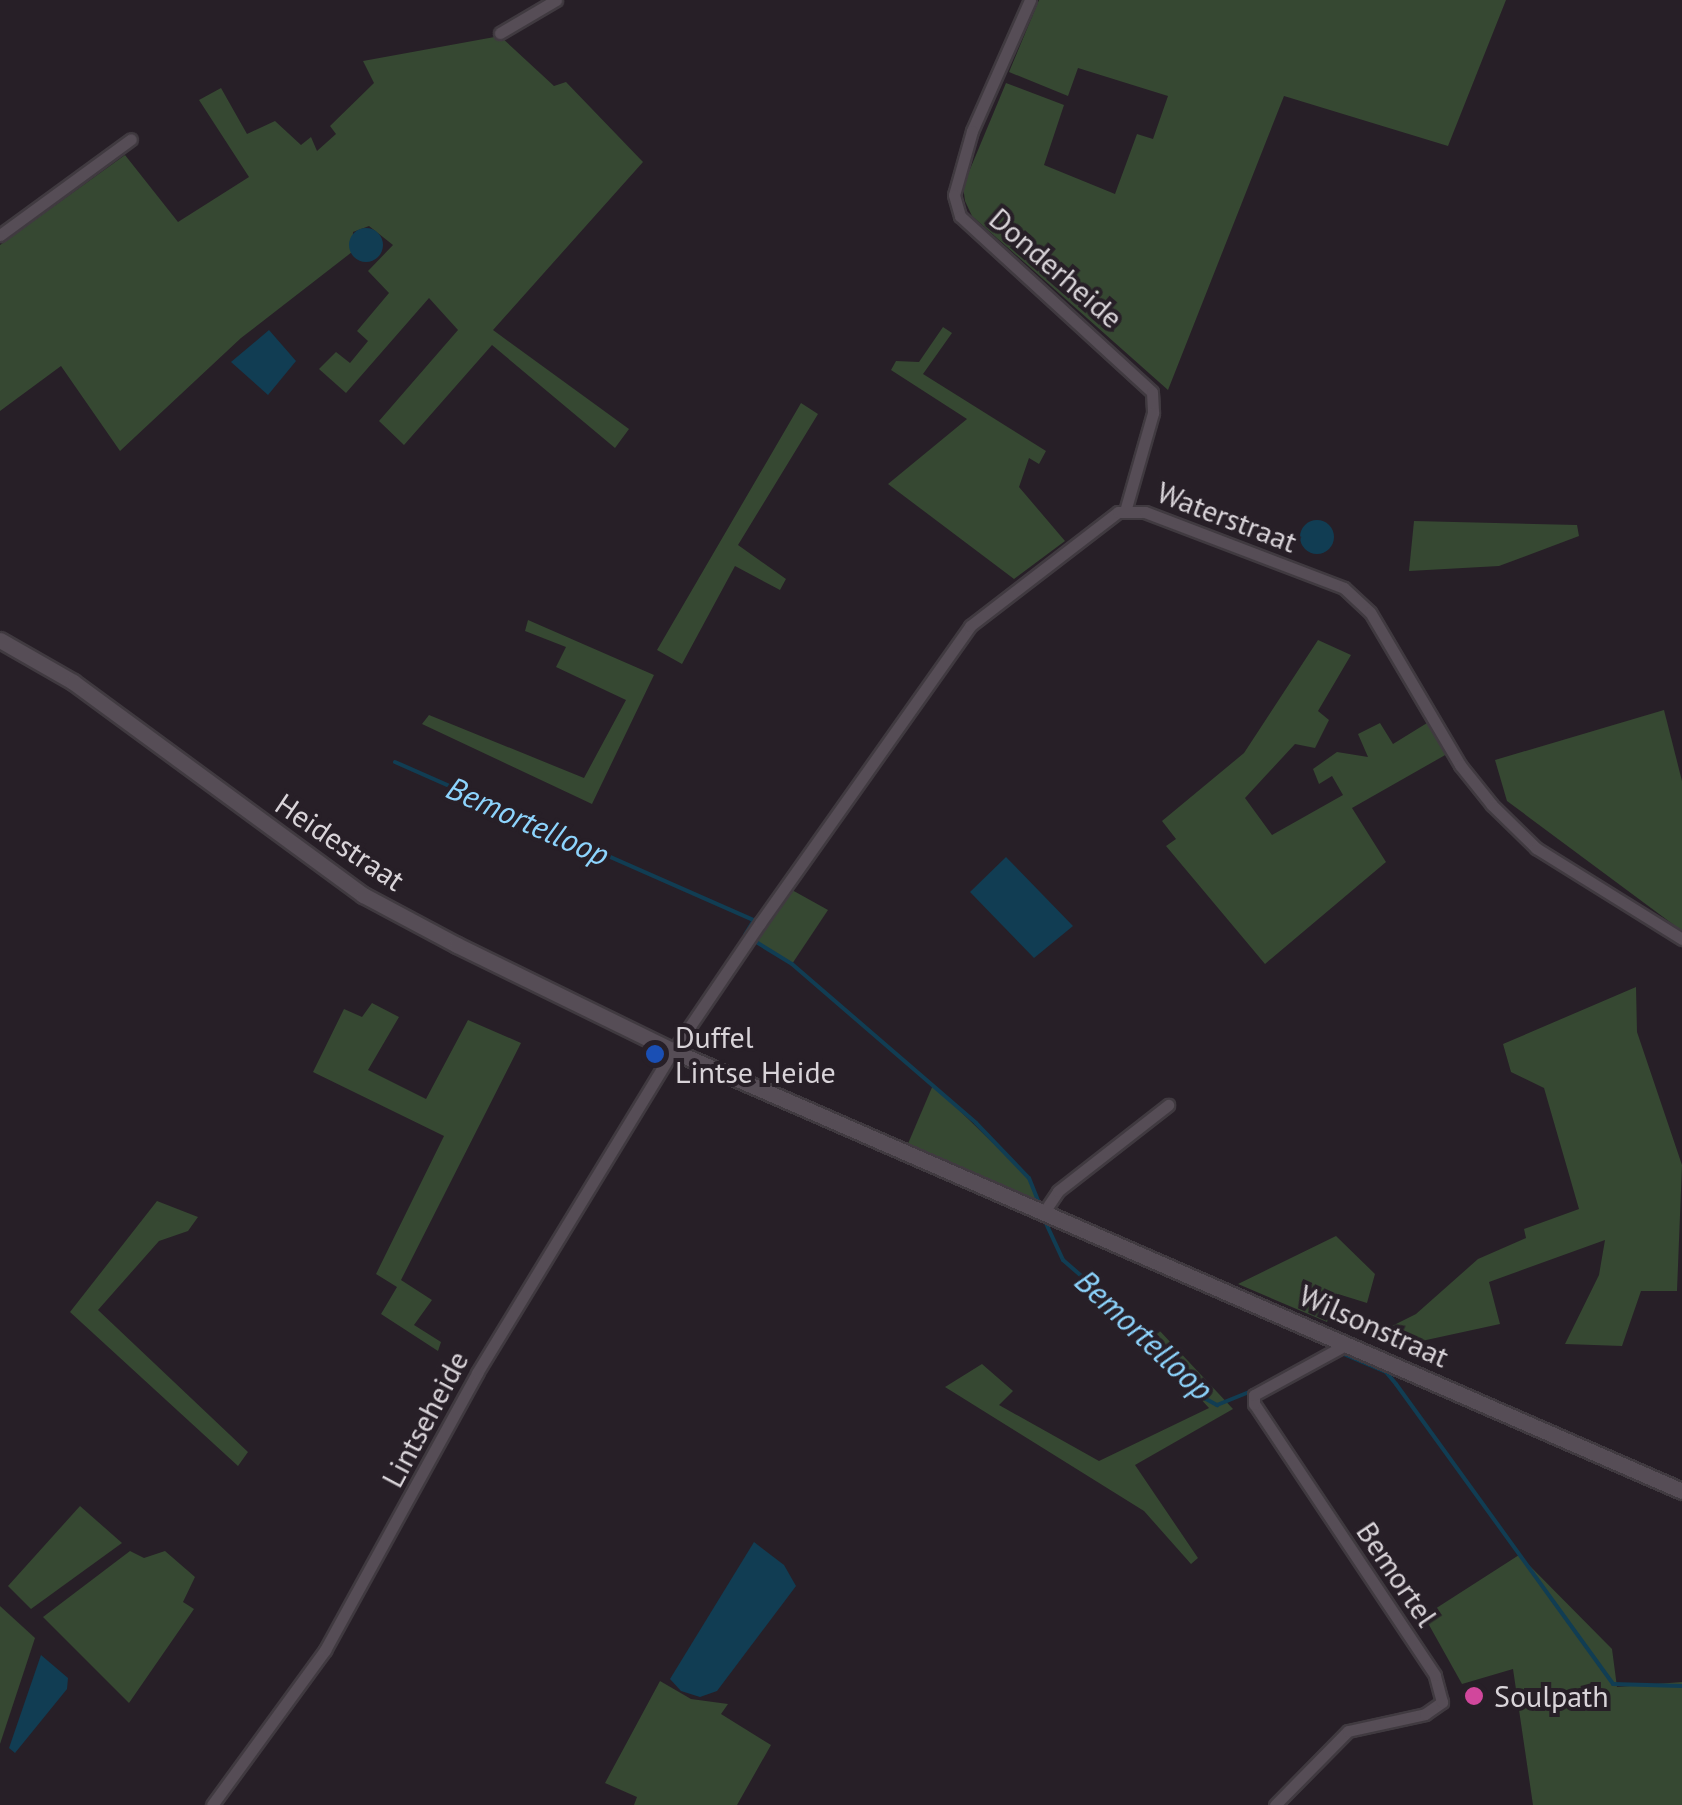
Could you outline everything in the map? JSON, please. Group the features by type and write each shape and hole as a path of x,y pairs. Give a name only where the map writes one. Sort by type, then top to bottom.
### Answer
{"street":[{"path":"500,32 556,0"},
{"name":"Donderheide","path":"1030,0 956,174 956,206 1152,392 1153,413 1124,510"},
{"path":"0,235 131,139"},
{"name":"Waterstraat","path":"673,1052 970,626 1124,510 1145,512 1344,588 1370,612 1460,766 1492,805 1536,848 1682,939"},
{"name":"Heidestraat","path":"0,640 73,682 362,895 673,1052"},
{"name":"Wilsonstraat","path":"673,1052 1682,1491"},
{"name":"Lintseheide","path":"212,1805 325,1650 477,1373 673,1052"},
{"path":"1044,1212 1058,1191 1168,1105"},
{"name":"Bemortel","path":"1275,1805 1348,1731 1425,1714 1442,1702 1435,1675 1254,1404 1254,1395 1348,1344"}],"green space":[{"path":"1039,0 1506,0 1448,146 1284,96 1168,390 972,216 965,201 963,186 1006,83 1064,105 1044,165 1115,194 1137,134 1153,139 1168,96 1078,68 1068,96 1009,72"},
{"path":"500,36 554,86 566,82 643,162 493,330 629,429 615,448 492,345 404,445 379,421 458,330 429,298 346,393 319,369 336,352 350,363 368,341 357,331 389,293 368,271 393,245 369,226 353,232 352,252 241,338 120,451 61,366 0,411 0,245 125,155 178,222 249,177 199,100 221,88 247,134 275,121 301,145 311,137 317,151 336,134 330,126 374,83 363,61"},
{"path":"943,327 952,333 923,374 1046,451 1039,464 1029,458 1019,487 1065,541 1014,579 888,484 967,419 891,370 896,361 919,362"},
{"path":"801,403 818,414 738,545 786,579 780,590 735,566 682,664 657,650"},
{"path":"1414,521 1577,525 1579,536 1499,566 1409,571"},
{"path":"528,620 654,675 592,804 422,724 429,715 584,778 626,700 556,667 566,647 525,631"},
{"path":"1318,640 1351,655 1318,711 1329,720 1315,748 1295,744 1245,798 1272,835 1343,795 1332,776 1319,784 1313,769 1337,752 1368,757 1358,734 1380,723 1393,744 1427,723 1447,754 1352,808 1386,862 1265,964 1166,846 1176,839 1162,821 1244,753"},
{"path":"1664,710 1682,781 1682,931 1507,801 1495,760"},
{"path":"792,890 828,910 792,964 753,940"},
{"path":"1636,987 1637,1032 1682,1165 1677,1291 1641,1291 1622,1346 1565,1344 1599,1275 1605,1240 1489,1282 1500,1324 1394,1347 1388,1328 1416,1314 1478,1259 1526,1238 1524,1229 1579,1209 1544,1088 1511,1072 1503,1044"},
{"path":"372,1003 399,1017 368,1070 426,1099 468,1020 521,1043 401,1280 432,1300 414,1325 441,1342 438,1351 381,1314 397,1287 376,1274 444,1136 313,1072 344,1009 362,1017"},
{"path":"933,1085 1029,1178 1040,1205 907,1146"},
{"path":"157,1201 198,1217 188,1231 159,1241 98,1310 248,1452 238,1466 70,1312"},
{"path":"1336,1236 1375,1274 1367,1303 1338,1294 1327,1322 1238,1284"},
{"path":"1159,1330 1233,1409 1135,1465 1198,1558 1191,1564 1144,1511 945,1387 982,1364 1013,1391 999,1405 1099,1461 1209,1408 1146,1340"},
{"path":"80,1506 122,1543 31,1609 8,1586"},
{"path":"130,1551 144,1558 165,1551 195,1577 183,1602 194,1609 129,1703 43,1617"},
{"path":"1519,1555 1612,1649 1617,1687 1682,1682 1682,1805 1533,1805 1513,1669 1462,1684 1424,1616"},
{"path":"0,1606 35,1638 0,1744"},
{"path":"660,1681 691,1699 728,1704 721,1714 771,1745 737,1805 634,1805 637,1797 605,1783"}],"water":[{"path":"366,228 378,233 383,245 378,257 366,262 354,257 349,245 354,233"},
{"path":"269,330 296,361 268,395 231,362"},
{"path":"1317,520 1329,525 1334,537 1329,549 1317,554 1305,549 1300,537 1305,525"},
{"path":"1006,857 1073,926 1034,958 970,892"},
{"path":"754,1542 784,1565 796,1586 717,1691 700,1697 681,1691 670,1679"},
{"path":"41,1655 68,1678 67,1689 15,1753 9,1748"}],"waterway":[{"name":"Bemortelloop","path":"395,762 754,920 745,935"},
{"name":"Bemortelloop","path":"753,940 792,964 976,1123 1029,1178 1040,1205"},
{"name":"Bemortelloop","path":"1044,1219 1063,1260 1182,1363 1206,1399 1217,1405 1254,1390"},
{"name":"Bemortelloop","path":"1339,1352 1386,1372 1396,1384 1613,1684 1682,1686"}],"place":[{"name":"Duffel Lintse Heide","path":"655,1054"},
{"name":"Soulpath","path":"1474,1696"}]}
